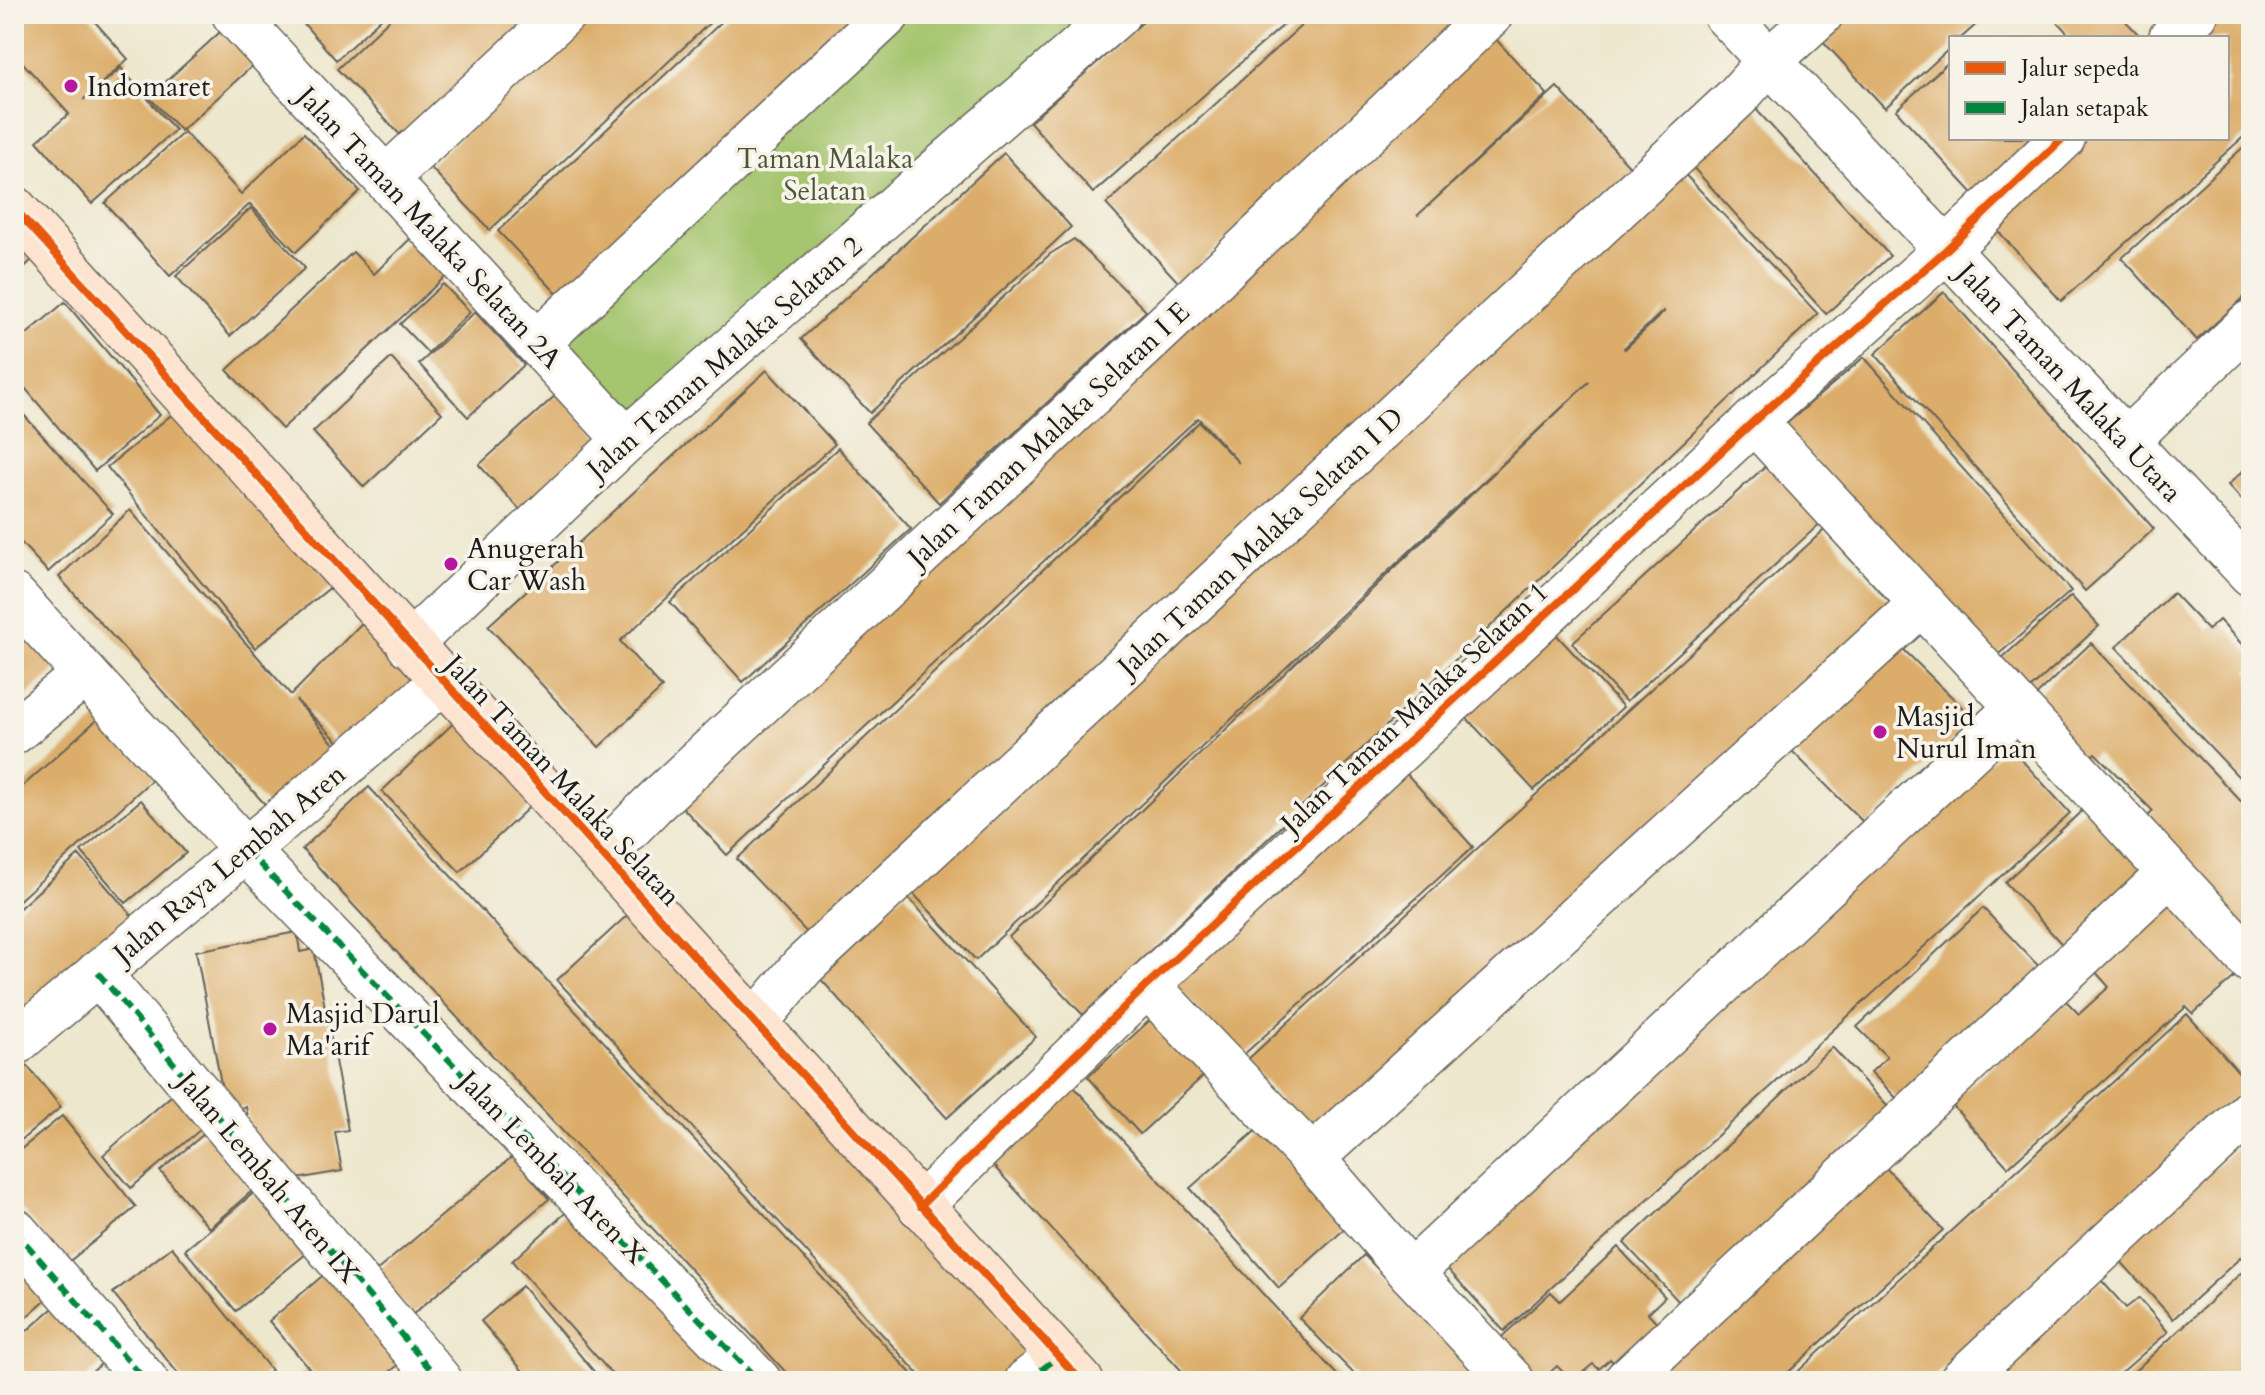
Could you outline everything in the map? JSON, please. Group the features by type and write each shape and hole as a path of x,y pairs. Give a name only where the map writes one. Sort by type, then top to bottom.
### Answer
{"street":[{"name":"Jalan Taman Malaka Selatan 2A","path":"234,14 626,440"},
{"path":"386,178 563,14"},
{"path":"537,343 888,14"},
{"name":"Jalan Taman Malaka Selatan 2","path":"409,645 626,440 1118,14"},
{"name":"Jalan Taman Malaka Selatan I E","path":"604,854 652,805 1169,322 1491,14"},
{"name":"Jalan Taman Malaka Utara","path":"1725,14 2251,574"},
{"name":"Jalan Taman Malaka Selatan I D","path":"755,1023 803,966 1736,98 1769,61 1821,14"},
{"path":"2173,36 2196,14"},
{"name":"Jalan Taman Malaka Selatan 1","path":"920,1206 1147,985 1754,421 1946,250 2061,140"},
{"name":"Jalan Taman Malaka Selatan","path":"14,208 442,682 604,854 920,1206 1055,1373"},
{"path":"2126,441 2251,322"},
{"path":"1754,421 2251,961"},
{"name":"Jalan Lembah Aren X","path":"14,596 246,850 759,1381"},
{"path":"1312,1158 1921,604"},
{"path":"14,732 85,674"},
{"name":"Jalan Raya Lembah Aren","path":"14,1044 442,682"},
{"path":"1411,1273 2017,708"},
{"path":"1626,1381 2169,874"},
{"name":"Jalan Lembah Aren IX","path":"98,973 440,1381"},
{"path":"1147,985 1312,1158 1411,1273 1512,1381"},
{"path":"1961,1381 2251,1111"},
{"path":"14,1230 146,1381"}],"green space":[{"name":"Taman Malaka Selatan","path":"907,14 1098,14 637,430 551,335"}],"building":[{"path":"14,14 88,14 128,59 83,100 121,68 175,130 92,204 37,141 69,114 14,53"},
{"path":"295,14 386,14 336,60"},
{"path":"395,14 511,14 527,31 409,144 337,69"},
{"path":"591,14 719,14 490,230 429,166"},
{"path":"730,14 872,14 562,299 498,231"},
{"path":"1152,14 1296,14 1093,193 1030,122"},
{"path":"1314,14 1474,14 1179,283 1106,204"},
{"path":"1847,14 1988,14 1963,36 1949,36 1949,49 1885,108 1820,38"},
{"path":"2050,14 2119,14 2140,36 2070,36"},
{"path":"2221,14 2251,14 2251,130 2061,301 1990,222 2082,140 2229,140 2229,36 2197,36"},
{"path":"230,23 261,58 181,131 149,97"},
{"path":"1491,34 1547,94 1417,216 1557,87 1635,172 814,940 737,859 1199,422 1239,463 1198,418 727,855 671,795"},
{"path":"1949,62 1949,140 2030,140 2040,151 1983,204 1896,110"},
{"path":"1753,106 1890,256 1826,314 1690,164"},
{"path":"184,132 241,194 304,133 360,191 296,252 250,204 170,276 105,203"},
{"path":"2251,140 2251,291 2197,340 2122,258"},
{"path":"1004,153 1071,227 870,413 801,339"},
{"path":"1676,165 1818,314 1083,1015 1009,937 1590,381 976,960 909,889","holes":["1663,311 1625,349 1624,348"]},
{"path":"251,208 305,268 230,336 176,276"},
{"path":"14,236 34,258 14,277"},
{"path":"413,236 448,274 282,429 227,370 353,252 374,274"},
{"path":"1074,239 1146,311 939,503 866,423 1050,254"},
{"path":"443,284 470,312 428,353 400,324"},
{"path":"1944,292 2154,529 2085,591 1875,354"},
{"path":"65,302 160,415 95,471 14,375 14,345"},
{"path":"475,312 524,365 468,417 419,364"},
{"path":"1864,357 2071,591 1992,660 1784,426"},
{"path":"391,358 442,413 364,487 313,432"},
{"path":"767,370 835,444 620,641 662,688 599,747 488,626"},
{"path":"558,393 601,440 522,512 479,465"},
{"path":"14,404 113,514 48,572 14,535"},
{"path":"185,404 332,586 255,648 107,467"},
{"path":"838,448 911,529 743,682 670,602"},
{"path":"1771,461 1825,519 1626,702 1572,643"},
{"path":"2251,463 2251,510 2228,485"},
{"path":"130,510 291,695 364,621 422,679 349,752 296,700 341,752 272,812 59,577"},
{"path":"1824,530 1894,607 1316,1138 1246,1061"},
{"path":"2173,593 2208,630 2219,620 2251,654 2251,669 2248,672 2251,675 2251,790 2116,647"},
{"path":"2071,596 2099,626 2030,689 2002,658"},
{"path":"14,612 61,665 14,707"},
{"path":"1552,630 1623,707 1534,790 1462,713"},
{"name":"Masjid Nurul Iman","path":"1893,639 1974,719 1867,826 1786,745"},
{"path":"2091,643 2251,812 2251,943 2139,826 2153,811 2095,753 2086,761 2030,701"},
{"path":"462,715 540,797 460,872 382,791"},
{"path":"100,717 155,777 14,905 14,794"},
{"path":"2008,745 2070,813 1504,1331 1436,1256"},
{"path":"1405,772 1473,847 1241,1057 1173,982"},
{"path":"369,787 918,1381 794,1381 342,893 302,849"},
{"path":"141,800 186,853 126,903 81,851"},
{"path":"2087,806 2153,878 2070,953 2005,882"},
{"path":"79,855 141,926 14,1039 14,913"},
{"path":"904,893 1036,1037 947,1118 816,974"},
{"path":"2171,896 2239,973 2193,1014 2186,1007 2008,1167 1950,1103 2065,1000 2079,1014 2109,987 2094,970"},
{"path":"1983,908 2046,974 1905,1107 1871,1072 1887,1057 1857,1027"},
{"path":"634,909 1039,1351 1006,1381 925,1381 557,980"},
{"name":"Masjid Darul Ma'arif","path":"297,932 300,952 314,949 348,1130 335,1132 342,1171 275,1183 254,1150 246,1107 226,1110 196,951"},
{"path":"1161,1010 1213,1067 1140,1134 1088,1077"},
{"path":"2187,1014 2251,1086 1929,1381 1799,1381 1794,1375"},
{"path":"1832,1047 1889,1108 1682,1305 1624,1243"},
{"path":"19,1056 61,1107 14,1146 14,1060"},
{"path":"1072,1085 1338,1376 1332,1381 1191,1381 989,1161"},
{"path":"178,1090 207,1124 131,1188 103,1155"},
{"path":"62,1116 136,1207 66,1264 14,1200 14,1155"},
{"path":"218,1122 266,1179 209,1228 160,1171"},
{"path":"1260,1127 1348,1226 1279,1288 1190,1188"},
{"path":"2251,1134 2251,1248 2173,1319 2116,1256"},
{"path":"513,1156 549,1199 412,1315 375,1272"},
{"path":"1876,1157 1943,1230 1779,1381 1634,1381"},
{"path":"256,1191 307,1253 236,1311 185,1250"},
{"path":"581,1199 741,1381 618,1381 512,1261"},
{"path":"172,1247 271,1370 258,1381 184,1381 113,1293"},
{"path":"1618,1247 1665,1297 1648,1313 1665,1331 1622,1372 1610,1359 1599,1369 1593,1364 1572,1381 1557,1366 1540,1381 1532,1381 1496,1342 1551,1292 1560,1301"},
{"path":"1364,1255 1455,1348 1503,1381 1361,1381 1299,1318"},
{"path":"2251,1264 2251,1381 2124,1381 2241,1273"},
{"path":"26,1266 51,1295 14,1328 14,1276"},
{"path":"333,1267 409,1356 379,1381 320,1381 269,1321"},
{"path":"2101,1280 2126,1308 2139,1298 2168,1332 2112,1381 1988,1381"},
{"path":"522,1286 597,1375 589,1381 531,1381 481,1321"},
{"path":"59,1303 108,1358 82,1381 33,1381 14,1359 14,1342"},
{"path":"307,1369 317,1381 294,1381"}],"marked path":[{"path":"246,850 759,1381"},
{"path":"98,973 440,1381"},
{"path":"14,1230 146,1381"},
{"path":"1027,1381 1058,1357"}],"cycle path":[{"path":"920,1206 1147,985 1754,421 1946,250 2061,140"},
{"path":"14,208 1081,1381"}],"place":[{"name":"Indomaret","path":"71,86"},
{"name":"Anugerah Car Wash","path":"451,564"},
{"name":"Masjid Nurul Iman","path":"1880,732"},
{"name":"Masjid Darul Ma'arif","path":"270,1029"}]}
